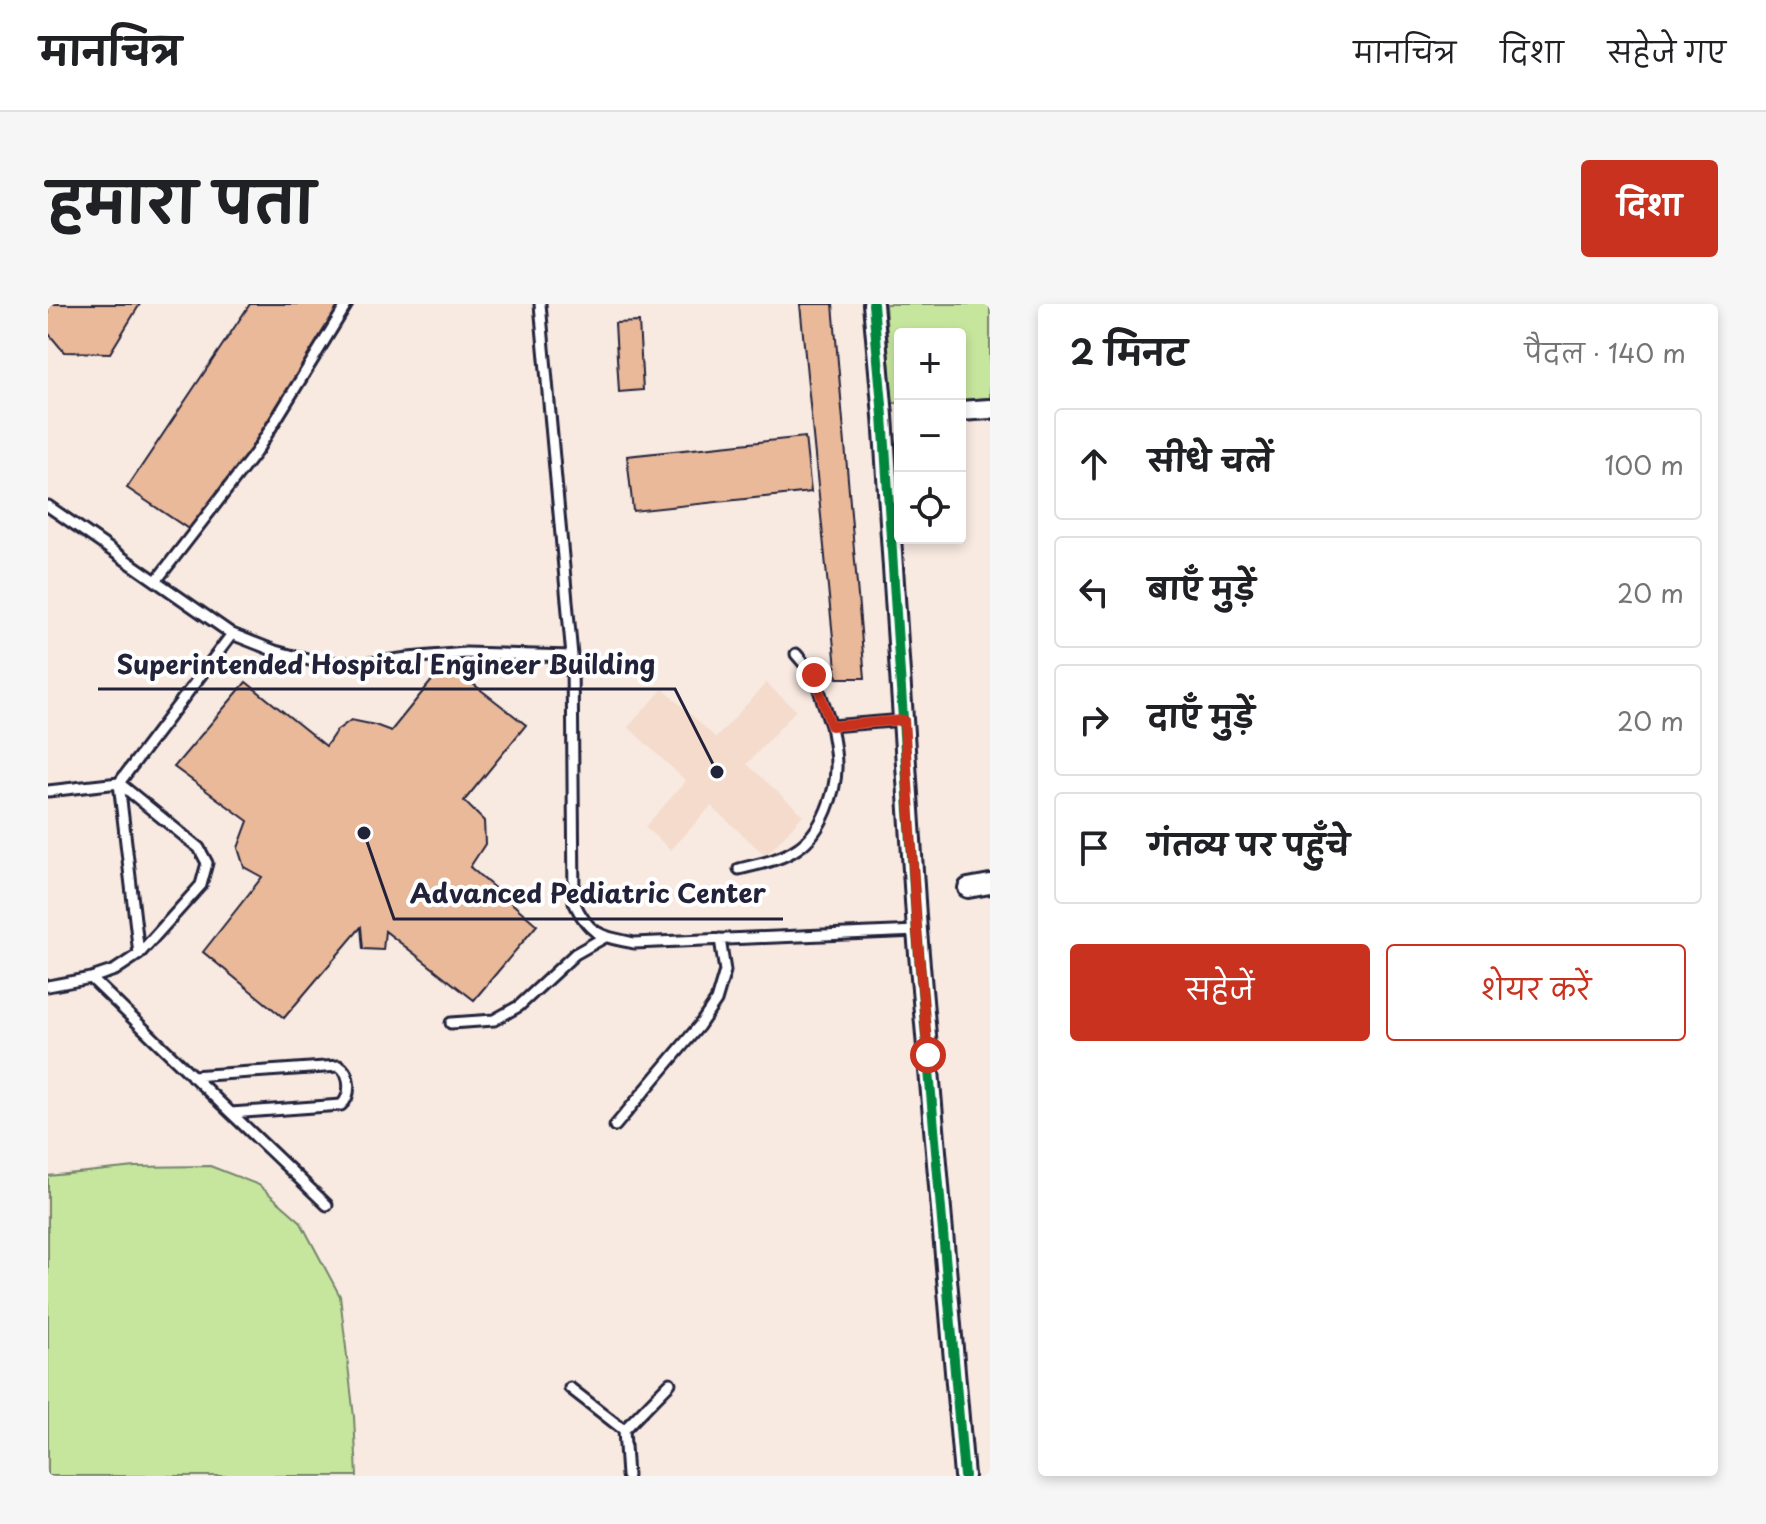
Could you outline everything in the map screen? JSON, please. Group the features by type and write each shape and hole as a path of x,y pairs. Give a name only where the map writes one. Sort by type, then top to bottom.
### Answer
{"street":[{"path":"873,304 892,415 904,720 917,931 964,1476"},
{"path":"966,411 990,409"},
{"path":"968,888 990,884"}],"lane":[{"path":"156,581 256,452 347,304"},
{"path":"540,304 572,656 574,902 584,923 605,937 634,943 917,931"},
{"path":"48,506 232,634 275,651 317,662 363,664 466,653 572,656"},
{"path":"139,954 119,783 232,634"},
{"path":"739,869 776,859 800,847 818,828 829,805 836,766 831,726 814,675 796,654"},
{"path":"831,726 904,720"},
{"path":"48,791 119,783 199,848 207,863 201,885 139,954 115,970 48,986"},
{"path":"451,1023 494,1020 519,1006 575,954 605,937"},
{"path":"615,1126 699,1026 716,1001 725,971 720,939"},
{"path":"91,978 327,1205"},
{"path":"192,1076 339,1066 346,1072 349,1093 341,1105 231,1113"},
{"path":"627,1476 624,1430 670,1383"},
{"path":"570,1388 624,1430"}],"shaded area":[{"path":"766,683 796,710 747,764 803,815 766,856 711,806 671,850 645,827 686,781 628,727 663,689 716,738"}],"green space":[{"path":"885,304 990,304 990,398 966,400 966,328 894,328 892,403"},
{"path":"210,1166 259,1185 300,1221 340,1296 354,1417 357,1476 48,1476 48,1176 135,1167"}],"building":[{"path":"48,304 140,304 110,353 64,352 48,333"},
{"path":"250,304 349,304 196,534 127,488"},
{"path":"800,304 833,304 865,678 837,678"},
{"path":"639,322 643,390 619,392 615,323"},
{"path":"805,437 811,492 633,511 627,456"},
{"path":"446,663 526,725 464,801 484,821 485,844 470,867 537,925 474,1000 385,931 383,950 363,949 361,927 284,1018 203,952 262,877 244,867 238,848 248,821 174,767 246,682 326,746 336,731 351,720 391,731"}],"cycle path":[{"path":"873,304 917,931 964,1476"}],"place":[{"name":"Superintended Hospital Engineer Building","path":"717,772"},
{"name":"Advanced Pediatric Center","path":"364,833"}],"route":[{"path":"814,675 831,726 904,720 928,1055"}]}
